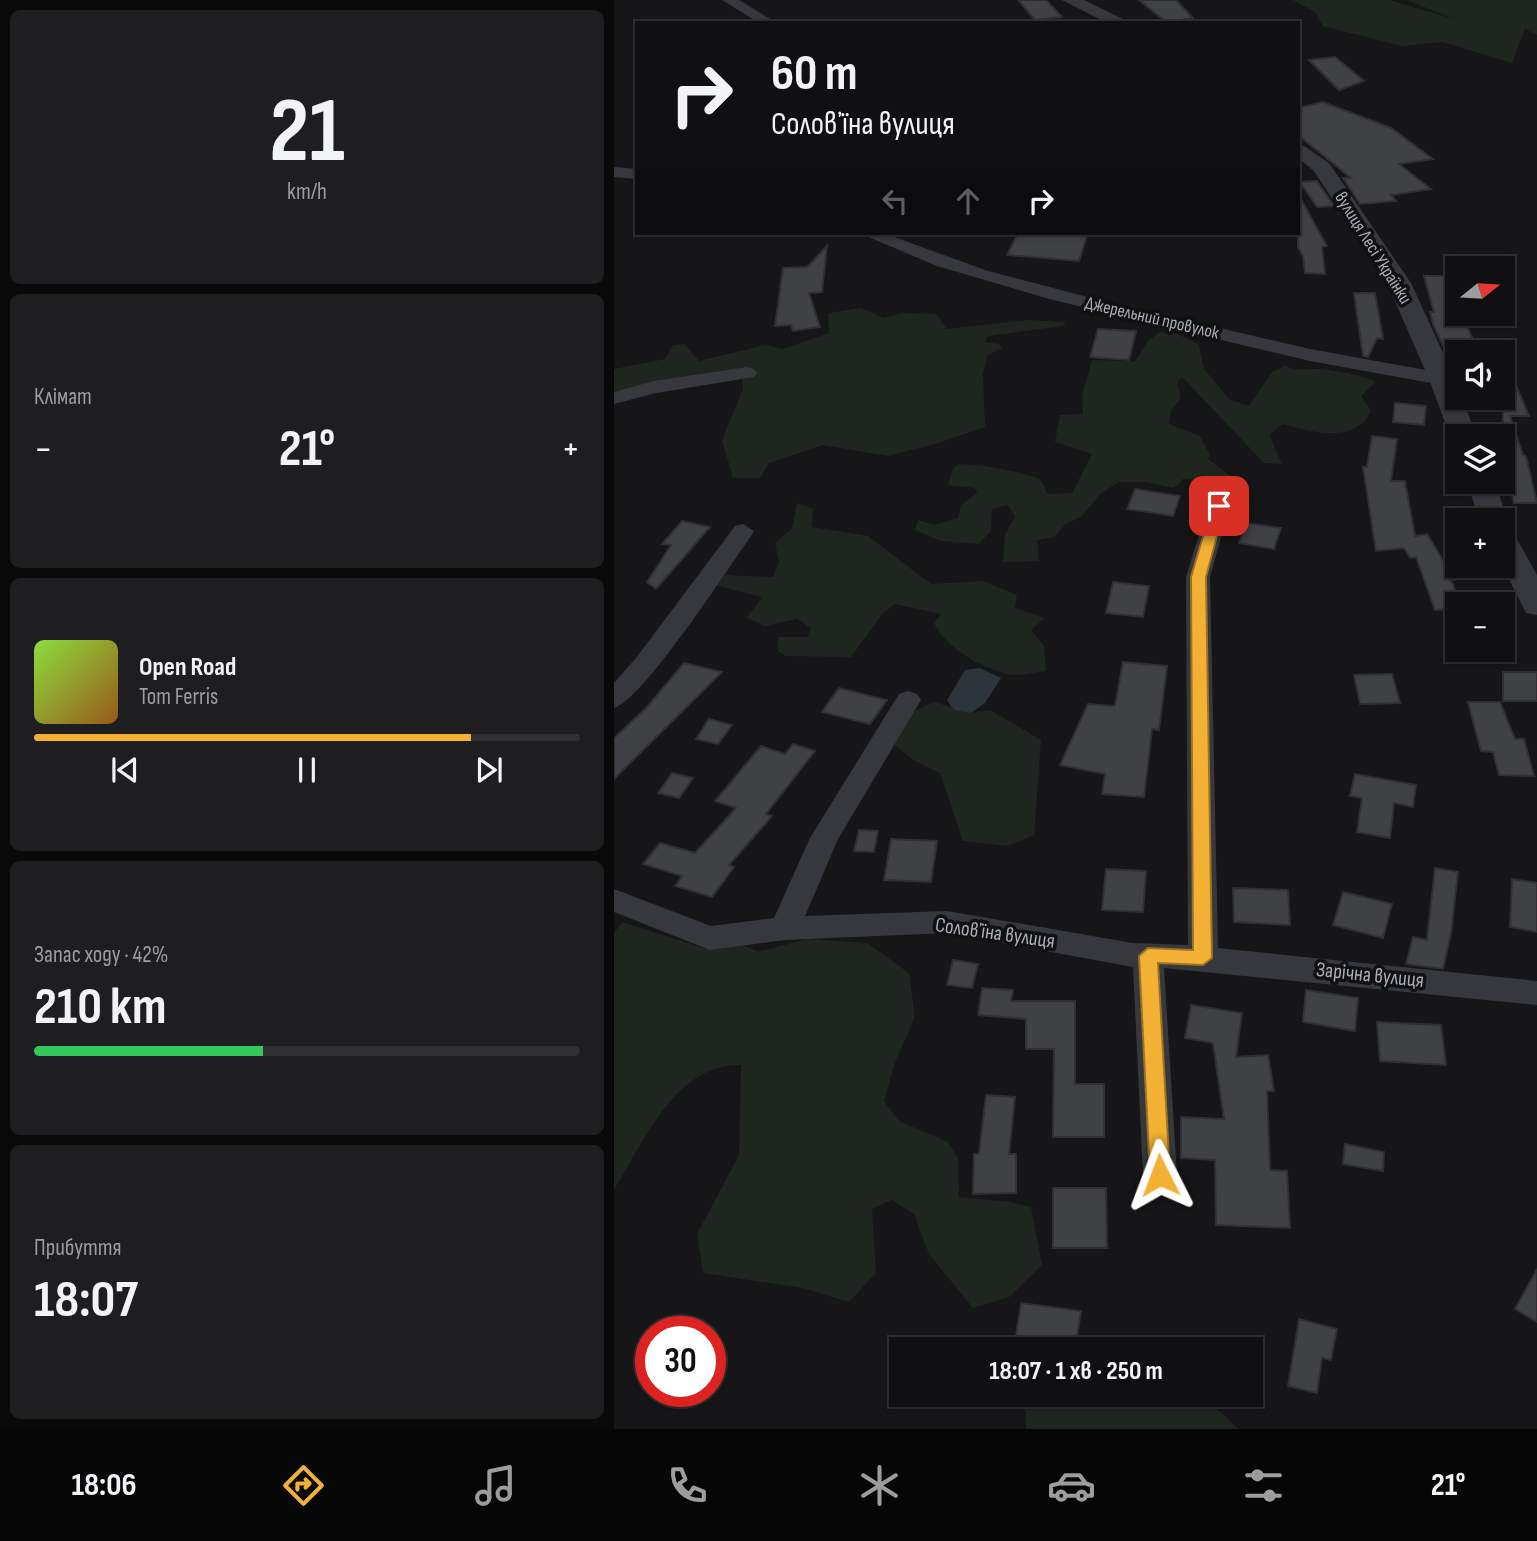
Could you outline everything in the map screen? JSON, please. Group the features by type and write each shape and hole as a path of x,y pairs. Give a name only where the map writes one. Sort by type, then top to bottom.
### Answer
{"street":[{"path":"729,0 766,21"},
{"path":"1070,0 1117,21"},
{"name":"вулиця Лесі Українки","path":"1300,150 1322,167 1399,283 1442,379 1459,424"},
{"path":"614,172 635,174"},
{"name":"Джерельний провулок","path":"873,235 965,270 1042,292 1376,371 1442,379"},
{"path":"614,398 654,387 747,373"},
{"path":"1203,958 1198,577 1219,506"},
{"path":"614,699 646,664 743,531"},
{"path":"1515,562 1537,606"},
{"path":"785,928 824,838 908,700"},
{"name":"Соловʼїна вулиця","path":"614,900 710,938 785,928 947,922 1148,956 1203,958"},
{"path":"1148,956 1160,1175"},
{"name":"Зарічна вулиця","path":"1203,958 1537,993"}],"shaded area":[{"path":"1293,0 1389,0 1454,19 1407,0 1537,0 1537,35 1525,29 1512,63 1443,42 1402,46 1323,26 1315,12"},
{"path":"861,308 883,318 903,313 936,314 947,329 1028,320 1066,322 1062,326 988,336 985,342 999,344 1002,348 988,355 983,373 985,427 888,456 823,445 769,463 760,478 733,478 722,440 743,389 742,375 614,395 614,369 665,359 673,345 685,344 699,361 765,345 783,349 829,333 828,313"},
{"path":"1160,332 1178,334 1199,345 1204,369 1229,399 1249,406 1272,372 1285,366 1341,372 1376,382 1361,396 1371,410 1364,421 1344,432 1319,432 1282,424 1269,435 1282,464 1264,463 1182,377 1177,383 1181,398 1171,411 1169,424 1200,436 1210,455 1208,459 1247,489 1250,501 1221,497 1213,481 1183,479 1174,488 1146,482 1119,482 1101,493 1082,516 1065,525 1054,537 1037,540 1039,561 1003,562 1005,534 1015,517 1008,505 992,509 991,531 978,544 941,541 915,530 918,520 934,525 958,518 961,505 977,493 975,488 948,485 952,471 958,465 1012,471 1039,479 1047,494 1072,493 1092,454 1055,442 1060,415 1083,414 1082,395 1092,360 1135,361 1149,340"},
{"path":"797,503 813,509 812,527 868,536 931,584 983,581 1017,595 1015,608 1045,618 1031,630 1044,646 1046,671 1012,675 986,667 965,656 947,641 934,623 941,614 895,604 883,613 851,657 786,656 778,651 778,637 807,637 811,628 797,619 765,626 747,618 762,597 715,585 723,575 773,577 779,562 775,543 792,528"},
{"path":"980,668 1001,678 985,703 971,713 954,710 947,700 965,670"},
{"path":"934,702 971,713 990,710 1041,740 1034,835 1008,846 963,841 940,773 915,761 887,739 916,710"},
{"path":"622,922 707,949 743,945 758,952 807,939 867,943 909,973 915,1017 894,1065 884,1101 899,1121 948,1142 958,1158 959,1197 1011,1202 1031,1207 1042,1265 1009,1297 973,1308 929,1254 914,1214 892,1200 872,1209 876,1273 849,1302 803,1288 703,1273 697,1234 739,1155 741,1065 718,1068 698,1077 680,1091 650,1129 614,1190 614,933"},
{"path":"1026,1407 1215,1407 1238,1429 1026,1429"}],"building":[{"path":"1018,0 1046,0 1062,17 1035,20"},
{"path":"1139,0 1176,0 1193,18 1165,21"},
{"path":"1335,57 1364,81 1339,90 1309,60"},
{"path":"1323,102 1391,128 1433,159 1399,164 1431,189 1391,195 1396,201 1360,204 1343,178 1351,178 1300,137 1300,108"},
{"path":"1317,181 1334,206 1317,207 1300,182"},
{"path":"1300,198 1327,246 1322,247 1325,274 1305,273 1303,256 1298,247"},
{"path":"1017,235 1087,235 1079,261 1007,255"},
{"path":"827,246 822,292 809,293 820,327 793,331 791,325 775,326 783,268 807,267"},
{"path":"1424,276 1445,276 1445,326 1467,326 1473,340 1445,340 1445,350 1433,324 1430,312 1434,312"},
{"path":"1354,293 1375,293 1383,339 1377,338 1368,357 1363,356"},
{"path":"1098,329 1136,331 1129,360 1090,357"},
{"path":"1515,383 1529,416 1510,416 1513,424 1503,424 1503,410 1515,410"},
{"path":"1395,403 1426,406 1424,425 1393,422"},
{"path":"1515,431 1523,455 1526,456 1537,503 1514,503 1512,494 1515,494"},
{"path":"1372,436 1397,439 1391,481 1405,481 1415,536 1427,534 1445,564 1445,578 1455,580 1451,580 1456,592 1445,592 1445,610 1435,610 1416,557 1410,558 1404,548 1376,551 1363,467 1367,467"},
{"path":"1135,489 1180,496 1173,516 1127,509"},
{"path":"682,521 710,527 656,589 647,582 671,545 662,544"},
{"path":"1246,523 1281,528 1274,549 1239,543"},
{"path":"1113,582 1149,586 1143,617 1106,613"},
{"path":"1123,662 1167,666 1159,730 1152,729 1144,797 1102,794 1105,774 1060,765 1088,704 1115,706"},
{"path":"684,663 722,672 614,779 614,738 647,707"},
{"path":"1503,672 1537,672 1537,701 1503,701"},
{"path":"1392,674 1400,703 1360,704 1354,675"},
{"path":"839,688 887,700 870,724 822,712"},
{"path":"1468,702 1500,702 1515,739 1524,739 1534,776 1499,775 1493,752 1481,751"},
{"path":"709,719 732,725 718,744 696,739"},
{"path":"793,744 815,751 766,814 772,816 729,865 734,867 712,897 675,886 682,876 643,864 660,843 695,853 736,808 715,801 761,746 785,754"},
{"path":"672,773 693,778 679,798 658,793"},
{"path":"1355,774 1416,785 1413,807 1394,803 1390,838 1357,832 1362,798 1350,796"},
{"path":"859,830 878,831 874,852 854,851"},
{"path":"891,839 937,841 931,882 884,880"},
{"path":"1435,868 1458,872 1451,933 1443,969 1406,964 1413,937 1427,940"},
{"path":"1106,869 1146,871 1143,912 1102,910"},
{"path":"1512,879 1537,883 1537,932 1510,927"},
{"path":"1233,888 1288,890 1290,925 1234,922"},
{"path":"1343,892 1392,904 1383,938 1333,925"},
{"path":"953,960 978,964 972,988 947,985"},
{"path":"982,988 1013,990 1011,1001 1075,1001 1075,1084 1104,1084 1104,1137 1053,1137 1054,1049 1026,1049 1026,1019 978,1015"},
{"path":"1306,990 1358,998 1355,1031 1303,1022"},
{"path":"1191,1005 1242,1013 1236,1057 1268,1055 1274,1091 1267,1091 1270,1170 1287,1171 1290,1228 1216,1225 1215,1160 1181,1158 1181,1117 1224,1119 1213,1043 1185,1038"},
{"path":"1377,1022 1441,1025 1446,1065 1380,1061"},
{"path":"986,1095 1015,1097 1009,1154 1016,1154 1016,1193 973,1194 974,1154 979,1154"},
{"path":"1345,1144 1384,1152 1383,1171 1343,1164"},
{"path":"1053,1188 1106,1188 1107,1248 1053,1248"},
{"path":"1537,1269 1537,1322 1515,1309"},
{"path":"1021,1303 1081,1311 1077,1337 1016,1337"},
{"path":"1299,1319 1337,1329 1331,1360 1322,1358 1317,1393 1288,1386"}],"route":[{"path":"1160,1175 1148,956 1203,958 1198,577 1219,506"}]}
